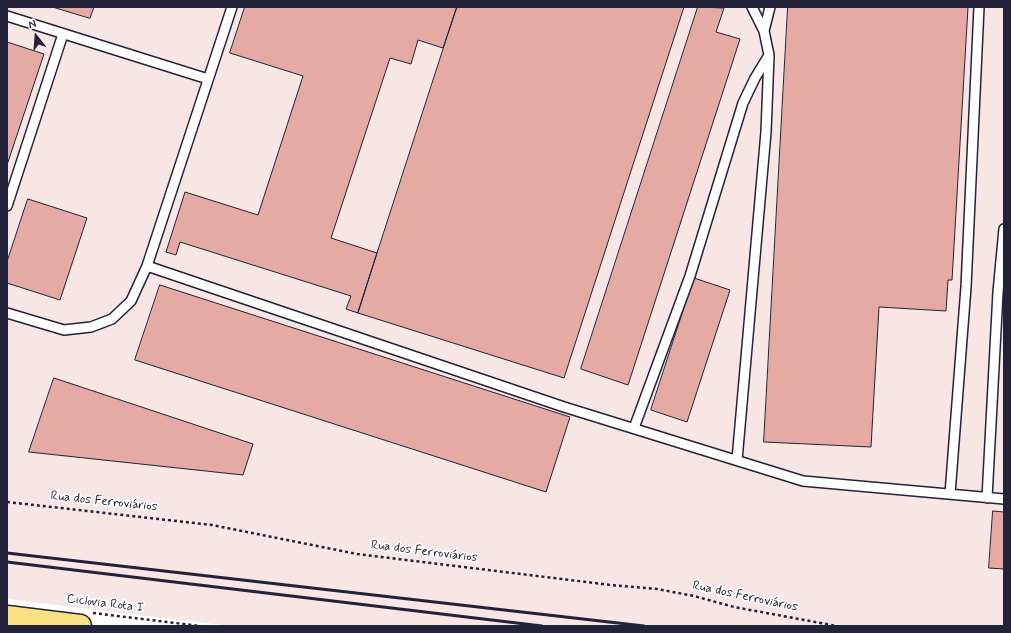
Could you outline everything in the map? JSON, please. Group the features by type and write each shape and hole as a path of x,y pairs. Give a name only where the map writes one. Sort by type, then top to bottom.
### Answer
{"main road":[{"path":"7,617 86,619"}],"lane":[{"path":"7,313 64,330 91,327 112,319 131,301 147,266 232,7"},
{"path":"737,460 766,132 769,55 764,31 752,7"},
{"path":"764,31 770,7"},
{"path":"950,494 966,287 979,7"},
{"path":"7,16 208,79"},
{"path":"7,206 63,34"},
{"path":"634,428 690,276 743,103 755,78 769,55"},
{"path":"987,498 998,292 1004,229"},
{"path":"147,266 564,407 803,481 1004,499"}],"path":[{"name":"Rua dos Ferroviários","path":"7,502 212,525 357,554 603,584 657,589 694,596 734,607 837,626"},
{"name":"Ciclovia Rota I","path":"86,619 200,626"}],"shaded area":[{"path":"7,7 1004,7 1004,626 230,626 7,599"}],"building":[{"path":"53,7 94,7 90,18"},
{"path":"245,7 457,7 443,48 418,40 411,64 390,58 331,238 377,253 358,313 346,309 351,296 180,242 176,255 166,252 185,192 258,215 303,76 230,53"},
{"path":"457,7 684,7 564,378 358,313"},
{"path":"698,7 724,8 716,32 740,39 628,385 581,369"},
{"path":"788,7 968,7 952,280 948,280 946,311 879,307 871,447 764,442"},
{"path":"7,42 44,54 7,165"},
{"path":"28,199 87,218 60,300 7,283 7,262"},
{"path":"694,278 730,290 687,422 651,410"},
{"path":"160,285 570,417 546,492 135,360"},
{"path":"54,378 253,444 243,475 29,452"},
{"path":"993,511 1004,512 1004,569 989,568"}],"railway":[{"path":"7,553 644,626"},
{"path":"7,562 542,626"}]}
